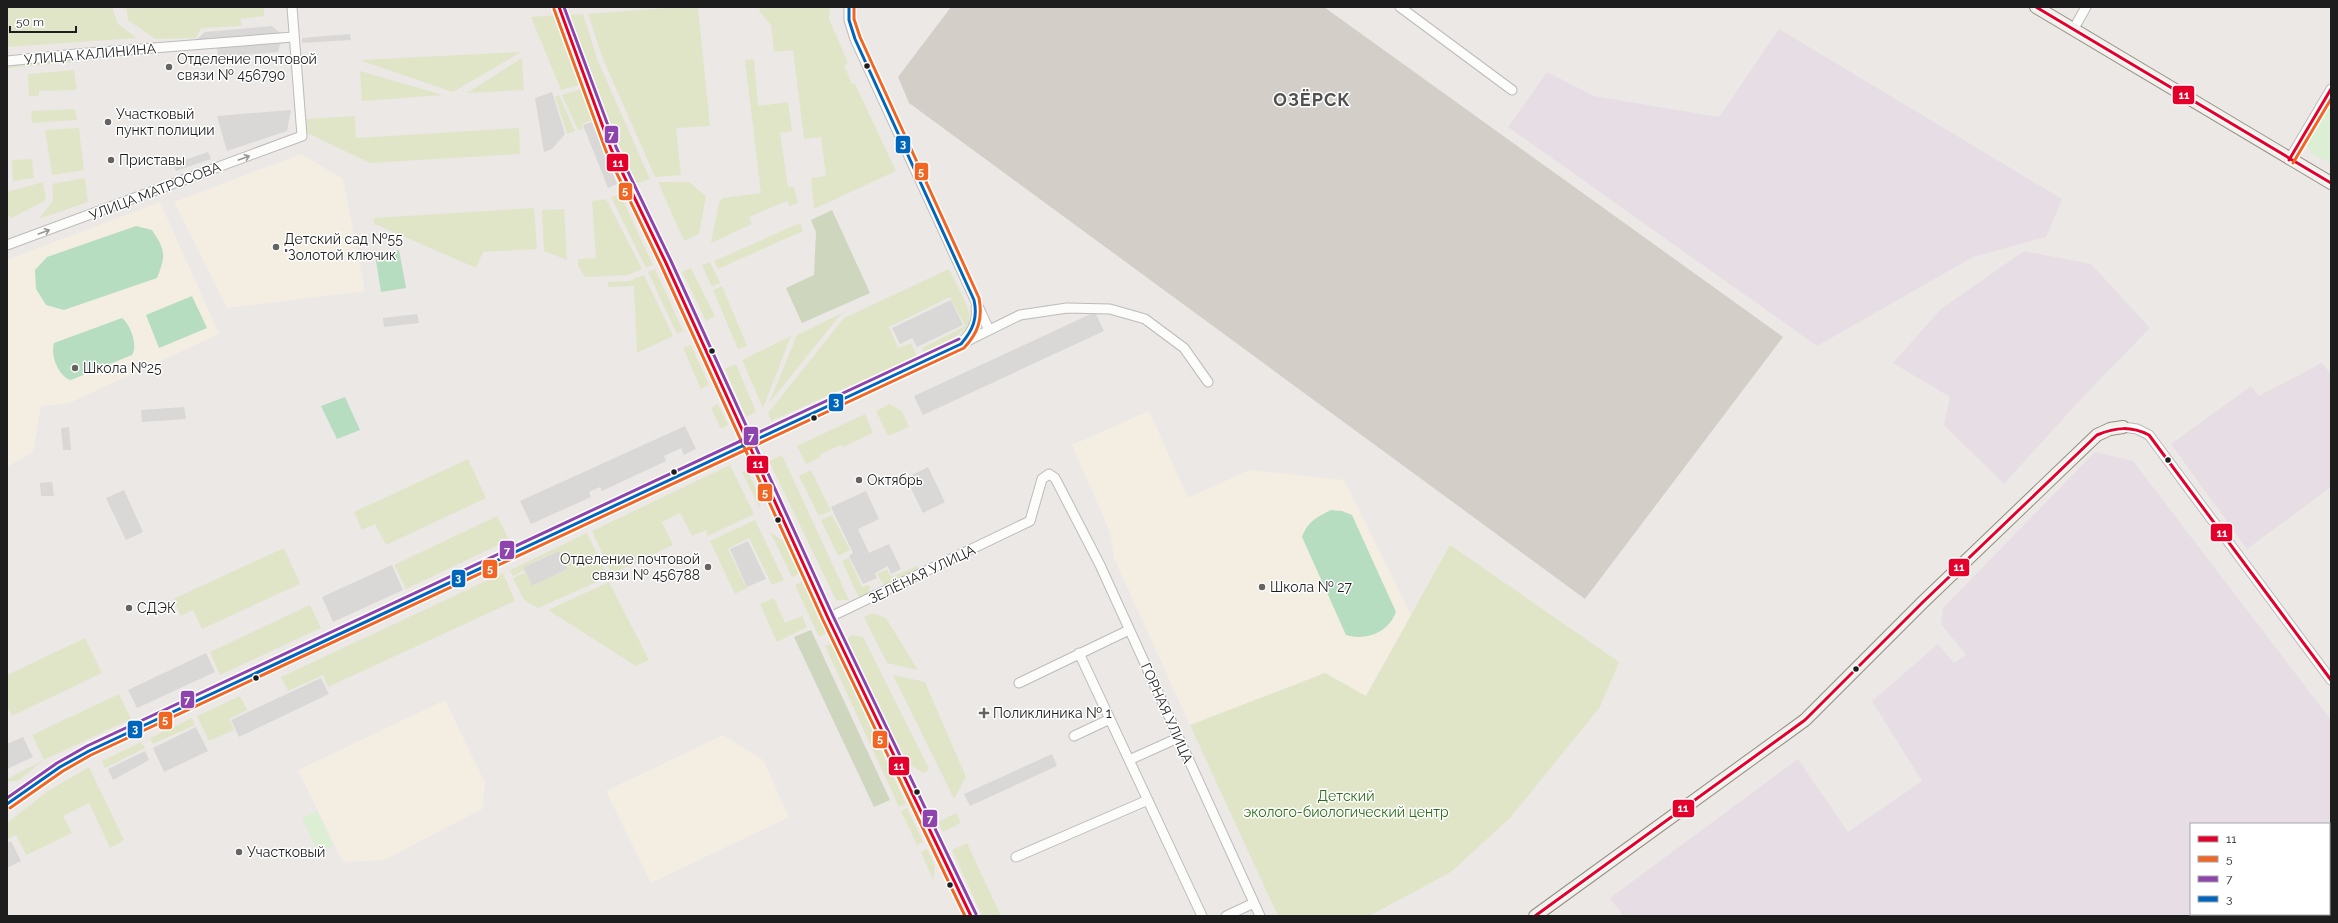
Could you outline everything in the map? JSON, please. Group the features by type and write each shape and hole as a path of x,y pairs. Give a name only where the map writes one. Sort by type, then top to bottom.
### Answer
{"street":[{"path":"292,7 293,37"},
{"path":"559,7 611,149 748,442 828,618 971,916"},
{"path":"849,7 849,20 854,38 989,330"},
{"path":"1400,7 1512,90"},
{"path":"2036,7 2290,160 2331,183"},
{"path":"2073,30 2086,7"},
{"name":"УЛИЦА КАЛИНИНА","path":"7,61 293,37"},
{"name":"УЛИЦА МАТРОСОВА","path":"7,245 302,136 293,37"},
{"path":"2290,160 2331,89"},
{"path":"961,344 969,335 975,323 977,311 974,300"},
{"path":"7,804 60,767 89,751 748,442 961,344 1020,315 1067,308 1110,309 1145,319 1184,348 1208,382"},
{"path":"1535,916 1805,720 1923,602 2097,435 2110,429 2123,427 2137,429 2149,435 2331,680"},
{"name":"ЗЕЛЁНАЯ УЛИЦА","path":"828,618 1030,521 1042,479 1049,474 1056,478 1074,511"},
{"name":"ГОРНАЯ УЛИЦА","path":"1074,511 1260,916"},
{"path":"1019,683 1129,630"},
{"path":"1079,653 1202,916"},
{"path":"1074,736 1110,719"},
{"path":"1129,760 1178,738"},
{"path":"1016,857 1148,800"},
{"path":"1226,916 1254,903"}],"shaded area":[{"path":"951,7 1324,7 1783,337 1585,599 909,103 898,77"},
{"path":"272,26 280,33 196,40 205,32"},
{"path":"1779,29 2062,199 2046,237 1973,257 1817,346 1508,127 1547,72 1594,96 1719,117"},
{"path":"350,34 351,40 302,43 302,38"},
{"path":"281,41 278,52 218,57 217,46"},
{"path":"552,92 565,134 552,149 544,152 535,98"},
{"path":"291,110 287,131 227,151 217,116"},
{"path":"592,122 617,184 608,188 583,125"},
{"path":"208,152 211,159 176,171 173,164"},
{"name":"Детский сад №55 \"Золотой ключик","path":"301,154 343,179 365,291 227,308 174,202"},
{"name":"Школа №25","path":"160,202 219,334 69,403 41,406 33,452 7,467 7,260"},
{"path":"2024,251 2091,264 2150,328 2080,400 2004,484 1944,425 1950,397 1893,363 1941,309"},
{"path":"951,300 963,325 917,347 912,338 900,344 892,328"},
{"path":"1095,312 1104,331 923,415 914,396"},
{"path":"417,314 419,323 384,327 383,318"},
{"path":"2322,363 2331,374 2331,487 2247,549 2171,444 2251,386 2259,396"},
{"path":"184,407 186,419 142,422 141,410"},
{"name":"Школа № 27","path":"1149,411 1188,498 1249,470 1344,480 1411,615 1366,696 1325,673 1190,725 1114,558 1110,532 1072,445"},
{"path":"685,426 696,449 684,455 681,448 664,456 666,461 602,491 600,487 589,492 591,497 531,524 520,501"},
{"path":"69,427 71,450 63,450 61,428"},
{"path":"2095,452 2133,461 2331,720 2331,916 1623,916 1610,898 1798,759 1848,832 1922,781 1872,701 1938,644 1954,663 1966,655 1941,624 1943,608"},
{"path":"928,467 945,502 923,513 906,478"},
{"path":"52,482 54,496 41,496 40,483"},
{"path":"124,490 143,532 126,540 106,498"},
{"path":"866,491 879,519 858,529 869,553 889,544 901,569 891,574 888,566 875,573 877,578 863,584 849,556 853,553 831,507"},
{"path":"748,541 766,579 747,587 730,549"},
{"path":"559,551 568,569 532,586 523,567"},
{"path":"392,565 403,590 333,622 322,597"},
{"path":"206,653 215,672 137,708 128,690"},
{"path":"321,678 329,694 239,737 231,720"},
{"path":"445,700 485,783 482,809 384,860 343,862 298,770"},
{"path":"196,727 208,751 164,772 153,748"},
{"path":"723,735 763,760 789,817 651,883 606,791"},
{"path":"23,737 33,757 7,769 7,744"},
{"path":"145,751 149,760 113,780 108,769"},
{"path":"1052,754 1057,766 970,806 964,794"},
{"path":"11,841 21,861 7,868 7,843"}],"green space":[{"path":"7,7 112,7 118,24 137,38 7,47"},
{"path":"126,7 264,7 264,16 240,19 242,26 201,28 196,38 155,39 128,20"},
{"path":"678,7 698,7 710,126 676,128 681,175 655,177 603,59 588,14"},
{"path":"761,7 830,7 829,19 848,63 844,66 852,84 855,84 896,171 814,209 811,178 826,176 821,137 804,139 793,50 774,52 771,25 759,11"},
{"path":"583,14 598,61 650,179 631,185 568,15"},
{"path":"556,15 579,85 561,90 531,17"},
{"path":"521,52 453,92 359,60"},
{"path":"522,58 524,90 467,93"},
{"path":"74,59 75,62 7,68 7,65"},
{"path":"754,59 758,106 788,102 792,131 780,133 788,187 794,187 798,203 790,206 787,201 749,217 752,224 711,243 719,202 723,198 761,193 745,60"},
{"path":"74,70 77,90 39,91 39,96 29,96 28,74"},
{"path":"360,71 443,95 362,101"},
{"path":"581,89 592,120 582,124 583,129 578,130 562,95"},
{"path":"559,95 575,131 567,134 555,97"},
{"path":"2331,102 2331,163 2312,154 2307,146 2309,139"},
{"path":"75,109 77,120 32,123 31,111"},
{"path":"355,116 356,138 519,128 520,154 370,163 307,133 306,119"},
{"path":"79,128 84,170 52,175 45,130"},
{"path":"32,159 34,178 13,181 12,160"},
{"path":"85,178 88,202 39,219 53,201 52,184"},
{"path":"43,182 46,200 10,219 7,211 7,192"},
{"path":"658,182 689,182 706,196 699,234 684,241"},
{"path":"620,194 653,265 646,268 611,197"},
{"path":"606,199 642,269 628,275 585,277 578,266 578,259 596,258 592,201"},
{"path":"534,208 537,249 483,252 476,268 375,224 373,218"},
{"path":"564,209 567,260 544,251 542,210"},
{"path":"832,210 870,293 802,323 786,288 814,275 816,232 811,220"},
{"path":"800,223 803,231 718,269 714,261"},
{"path":"136,226 152,230 160,243 163,258 157,278 64,310 46,305 36,289 35,270 47,257"},
{"path":"399,250 406,288 381,292 375,254"},
{"path":"710,262 720,283 712,287 702,265"},
{"path":"691,268 715,316 706,321 682,272"},
{"path":"655,269 683,331 677,334 648,272"},
{"path":"949,269 969,313 970,322 966,329 957,336 924,353 922,348 965,326 950,297 889,327 898,348 911,343 917,356 771,421 768,413 844,318"},
{"path":"644,275 673,336 637,353 634,286 608,287 608,282 629,281"},
{"path":"722,286 747,346 738,349 713,290"},
{"path":"192,296 207,328 159,348 146,315"},
{"path":"842,313 769,403 797,335"},
{"path":"122,318 128,325 133,336 134,351 132,355 71,380 63,375 54,360 54,343"},
{"path":"791,336 763,408 742,360"},
{"path":"691,345 709,385 701,389 683,348"},
{"path":"736,364 756,412 746,417 725,369"},
{"path":"345,397 360,430 337,439 321,406"},
{"path":"718,404 728,425 721,429 711,408"},
{"path":"889,404 902,411 909,427 888,436 876,411"},
{"path":"865,414 873,433 843,447 841,445 820,454 821,457 806,464 797,446"},
{"path":"782,455 849,600 836,600 769,461"},
{"path":"468,459 486,498 386,545 375,524 362,530 354,512"},
{"path":"730,465 754,514 708,536 706,530 692,536 680,513 662,522 673,545 612,574 592,531"},
{"path":"747,470 759,494 760,509 742,472"},
{"path":"811,470 831,511 819,516 799,476"},
{"path":"1331,510 1342,511 1352,515 1396,612 1388,625 1376,634 1361,637 1346,635 1302,537 1310,523"},
{"path":"832,515 850,550 838,556 821,520"},
{"path":"497,516 509,540 406,589 394,565"},
{"path":"755,520 784,580 772,585 749,538 728,549 747,588 735,594 710,541"},
{"path":"770,532 784,542 800,573 792,577"},
{"path":"587,533 608,577 538,608 524,600 513,578 526,572 532,586 568,569 559,551 523,567 525,570 513,576 510,570"},
{"name":"Детский эколого-биологический центр","path":"1450,545 1619,662 1600,707 1510,818 1451,872 1369,916 1278,916 1190,725 1325,673 1366,696"},
{"path":"284,548 300,584 202,629 193,610 181,616 173,599"},
{"path":"849,558 862,587 868,585 870,588 869,593 859,598 842,561"},
{"path":"917,566 920,571 885,587 877,574 887,569 891,577"},
{"path":"503,573 515,601 328,687 323,675 288,691 281,677"},
{"path":"805,580 829,632 819,637 795,585"},
{"path":"609,582 649,660 636,666 548,610"},
{"path":"774,598 785,623 802,616 807,627 777,642 760,604"},
{"path":"310,605 321,628 220,675 210,652"},
{"path":"873,613 886,618 918,670 887,663 864,617"},
{"path":"811,630 890,800 874,807 794,637"},
{"path":"852,635 863,637 929,769 924,773 903,761 847,638"},
{"path":"85,638 102,673 12,716 7,706 7,675"},
{"path":"832,643 906,804 899,807 825,646"},
{"path":"893,675 925,682 966,777 954,799"},
{"path":"119,694 131,719 44,760 32,735"},
{"path":"240,696 247,710 229,719 234,730 209,741 197,716"},
{"path":"192,718 195,725 153,744 150,738"},
{"path":"141,742 145,748 105,768 102,761"},
{"path":"44,760 18,781 7,781 7,779"},
{"path":"89,767 124,840 110,848 89,803 63,816 72,833 26,855 16,835 7,839 7,823 48,791"},
{"path":"907,808 923,842 917,845 901,811"},
{"path":"317,811 333,845 318,853 302,818"},
{"path":"956,813 961,823 943,832 938,822"},
{"path":"967,843 1001,916 982,916 952,850"},
{"path":"927,849 935,866 933,880 921,852"}],"transit line":[{"name":"11","path":"559,7 611,149 666,263 828,618 971,916"},
{"name":"7","path":"564,7 616,147 671,261 833,616 976,914"},
{"name":"3","path":"7,804 60,767 89,751 961,344 969,334 974,324 974,300 855,39 849,20 849,7"},
{"name":"5","path":"10,808 63,771 91,755 964,348 973,337 980,319 979,298 860,37 854,19 854,7"},
{"name":"11","path":"2036,7 2331,183"},
{"name":"5","path":"554,9 606,151 661,265 823,620 965,916"},
{"name":"11","path":"2289,160 2331,89"},
{"name":"5","path":"2293,163 2331,99"},
{"name":"7","path":"7,798 57,763 87,746 959,339"},
{"name":"11","path":"1535,916 1805,720 1923,602 2097,435 2111,430 2130,429 2149,435 2331,680"}],"place":[{"name":"Отделение почтовой связи № 456790","path":"169,67"},
{"name":"Участковый пункт полиции","path":"108,122"},
{"name":"Приставы","path":"111,160"},
{"name":"Детский сад №55 \"Золотой ключик","path":"276,247"},
{"name":"Школа №25","path":"75,368"},
{"name":"Октябрь","path":"859,480"},
{"name":"Отделение почтовой связи № 456788","path":"708,567"},
{"name":"Школа № 27","path":"1262,587"},
{"name":"СДЭК","path":"129,608"},
{"name":"Поликлиника № 1","path":"984,713"},
{"name":"Участковый","path":"239,852"}],"district":[{"name":"ОЗЁРСК","path":"1312,99"}]}
